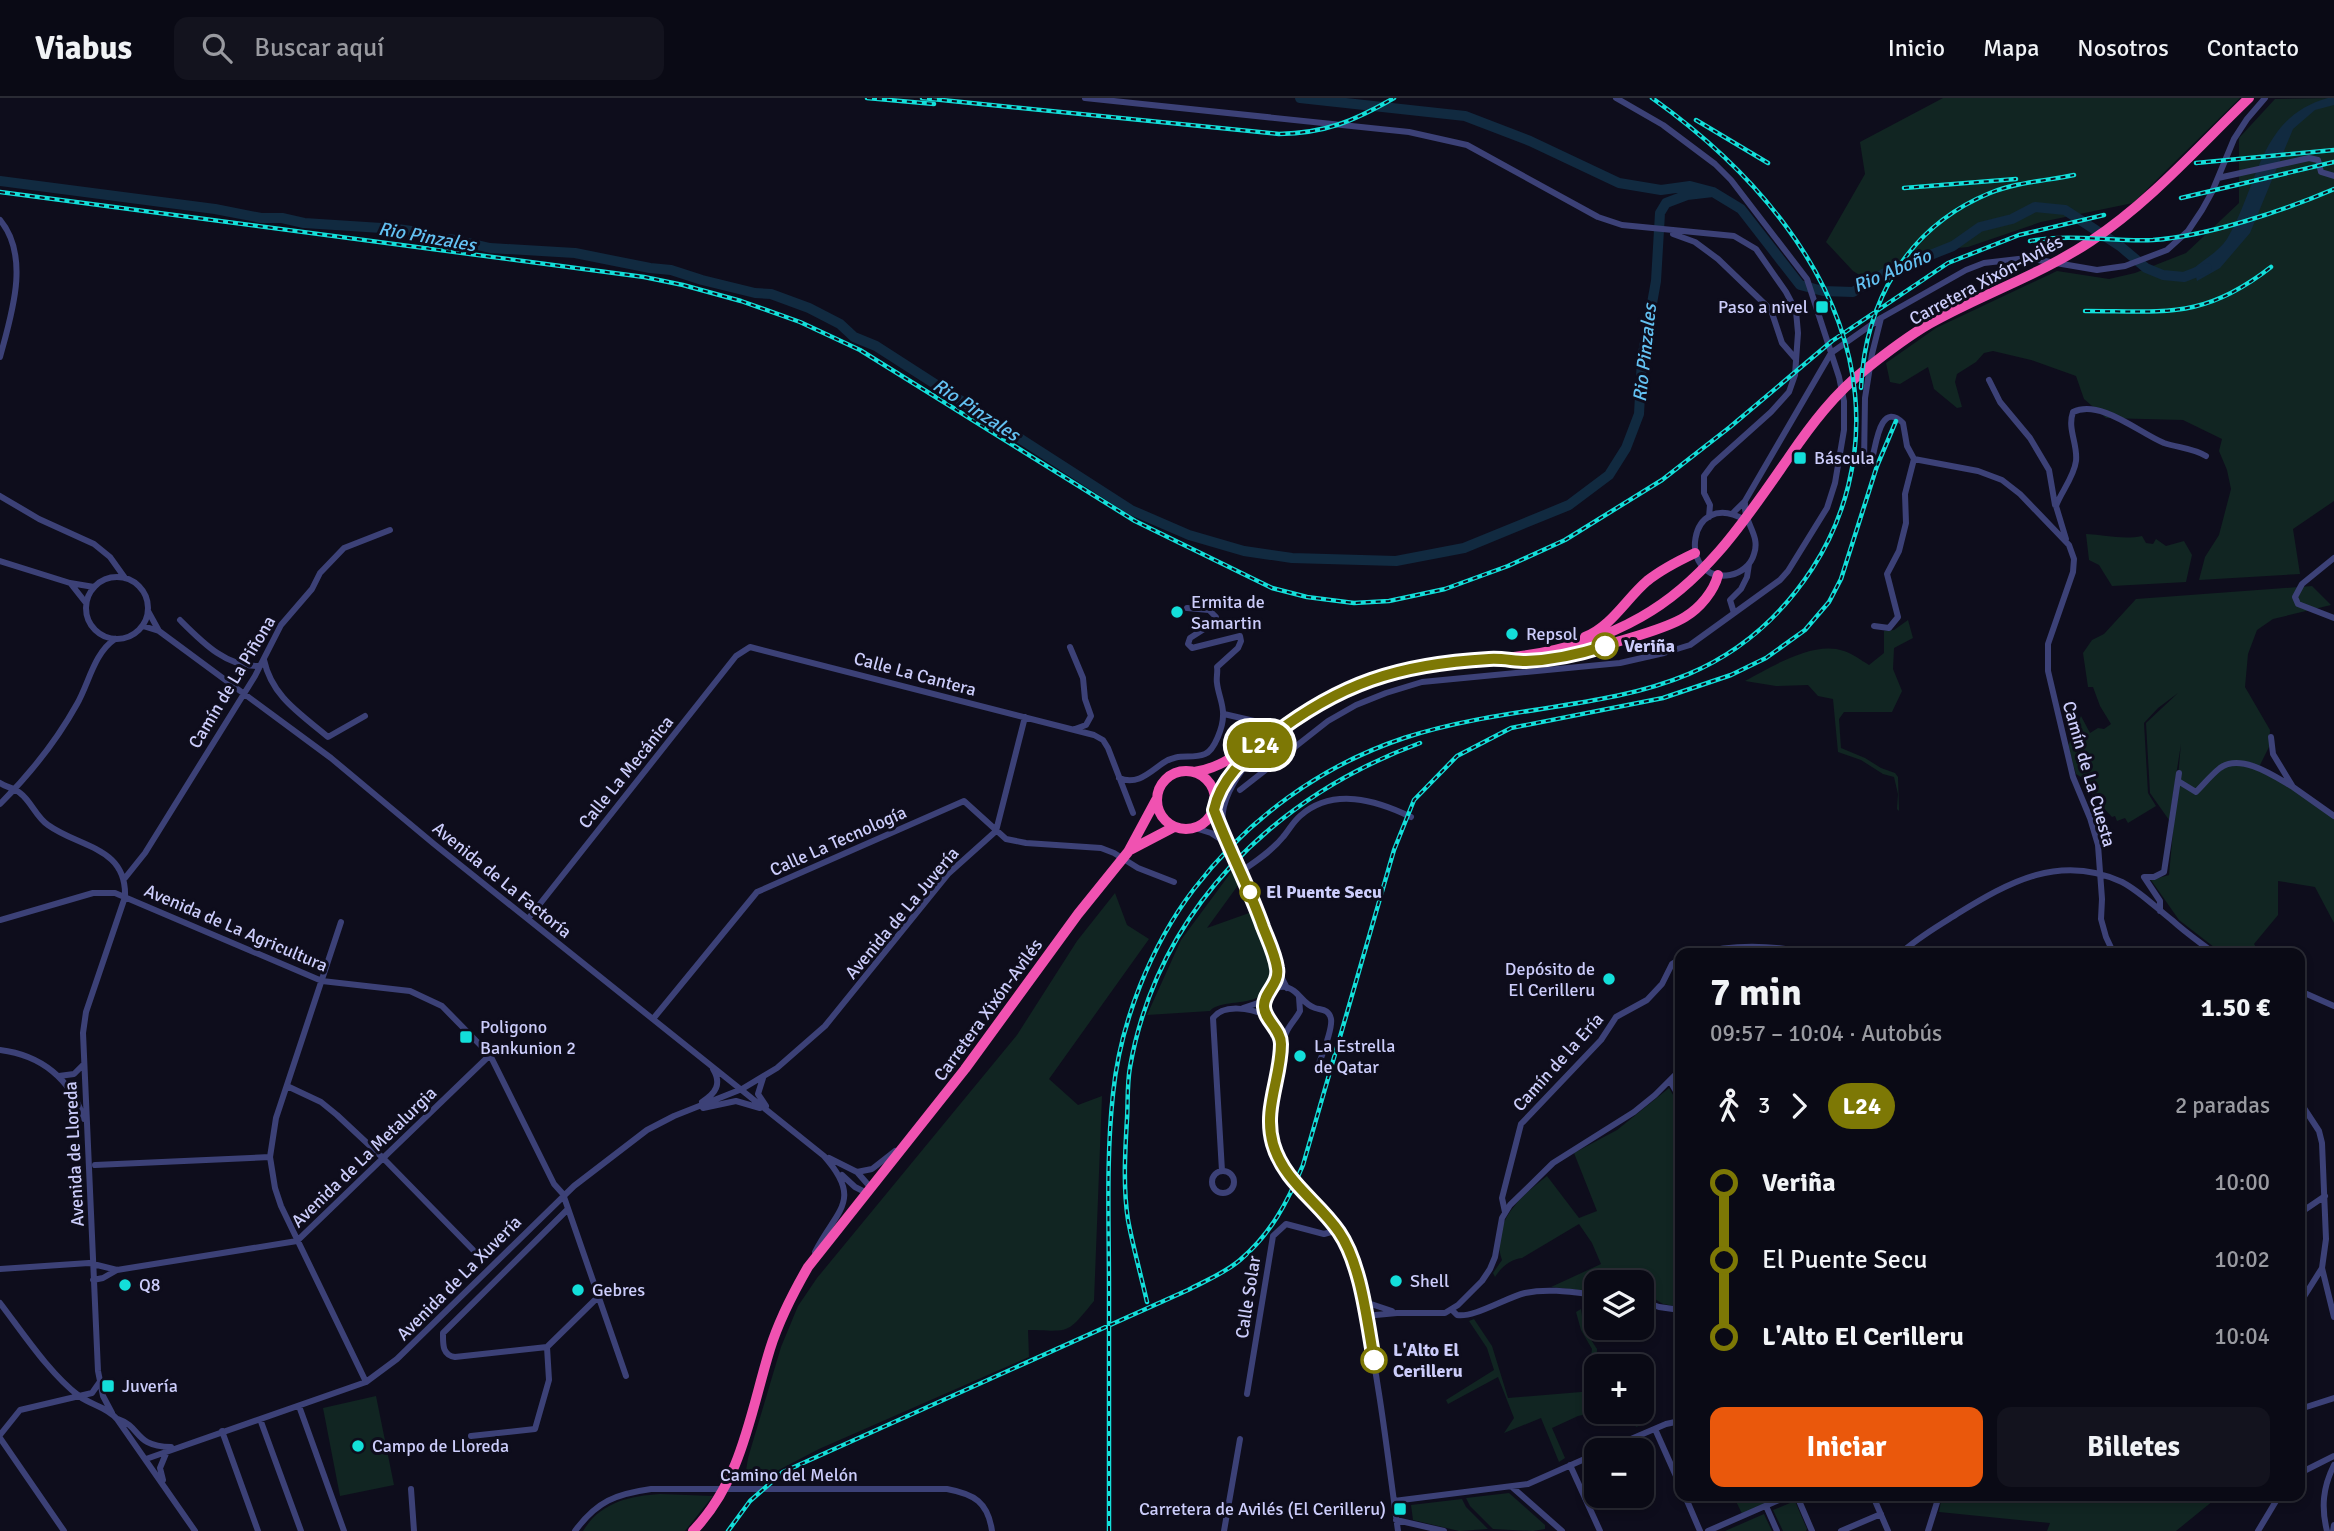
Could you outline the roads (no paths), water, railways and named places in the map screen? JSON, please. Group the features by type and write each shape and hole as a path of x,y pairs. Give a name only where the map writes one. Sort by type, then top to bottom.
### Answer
{"highway":[{"name":"Carretera Xixón-Avilés","path":"1504,658 1573,645 1605,635 1643,616 1682,588 1702,570 1743,523 1808,430 1862,372 1929,324 2088,243 2156,189 2249,98"},
{"path":"1481,659 1496,653 1570,642 1589,635 1603,627 1646,582 1695,552"},
{"path":"1194,772 1224,763 1343,691 1378,676 1414,667 1481,659 1525,661 1581,654 1669,625 1687,616 1700,605 1716,583 1718,575"},
{"path":"1215,806 1211,784 1204,776 1194,772 1171,774 1157,790 1156,800 1165,821 1185,830 1195,828 1210,819 1240,762 1282,728"},
{"name":"Carretera Xixón-Avilés","path":"693,1531 715,1503 735,1469 770,1348 791,1297 808,1266 965,1069 1078,914 1129,851 1156,800"},
{"name":"Carretera Xixón-Avilés","path":"1129,851 1174,827"}],"street":[{"path":"1085,98 1409,132 1467,145 1598,217 1639,228 1734,236 1756,250 1796,311 1798,333 1795,376 1789,392 1771,412 1713,464 1704,476 1704,493 1718,513"},
{"path":"1240,790 1328,721 1356,705 1386,693 1422,682 1619,663 1690,645 1775,585 1788,571 1813,532 1832,496 1838,471 1844,417 1839,377 1807,279 1716,164 1663,125 1616,98"},
{"path":"1732,514 1745,501 1831,353 1881,318 1966,270 1984,263 2027,258 2097,271 2146,260 2167,250 2188,231 2203,210 2234,139 2265,98"},
{"path":"2218,178 2309,158 2319,164 2321,172 2334,176"},
{"path":"0,220 9,235 16,270 15,290 0,357"},
{"path":"1664,231 1695,242 1718,259 1771,310 1782,343 1795,358"},
{"path":"1881,318 1865,398 1864,464 1872,459 1881,426 1889,417 1901,421 1908,451 1914,458 1978,471 2002,480 2020,494 2069,545"},
{"name":"Camín de La Cuesta","path":"1989,380 2000,402 2030,438 2049,470 2057,516 2074,559 2063,606 2052,627 2048,644 2048,671 2073,777 2098,845 2101,919 2111,948"},
{"path":"2056,506 2076,460 2070,420 2073,412 2081,409 2118,418 2164,442 2206,456"},
{"path":"1874,625 1889,628 1898,617 1887,574 1899,551 1906,523 1905,494 1914,458"},
{"path":"0,496 39,519 93,544 110,557 125,578 140,586 148,602 143,626 131,636 115,639 100,634 89,621 87,603 94,587 109,578 116,566"},
{"path":"1734,613 1730,600 1744,583 1756,545 1755,534 1744,510 1745,501"},
{"path":"1709,517 1710,505"},
{"path":"1748,522 1732,514 1718,513 1709,517 1696,532 1695,552 1699,562 1718,575 1737,573 1749,564"},
{"name":"Camín de La Piñona","path":"125,878 145,853 255,676 281,625 312,589 320,573 344,548 390,530"},
{"path":"2334,558 2302,584 2295,597 2298,604 2334,618"},
{"path":"0,561 69,583 94,587"},
{"path":"1737,573 1741,575 1744,583"},
{"path":"109,578 125,578"},
{"path":"69,583 87,603"},
{"path":"1119,778 1125,781 1148,776 1173,756 1204,755 1209,752 1222,723 1224,714 1217,682 1217,667 1238,648 1240,636 1192,648 1188,644 1190,638 1209,627 1216,617 1209,610 1187,608"},
{"name":"Avenida de La Factoría","path":"148,611 159,631"},
{"path":"180,620 206,646 238,664 247,667 260,666"},
{"name":"Avenida de La Factoría","path":"143,626 159,631 331,758 772,1113 824,1156 855,1187 869,1191"},
{"path":"100,634 102,652"},
{"path":"0,804 15,790 52,742 71,713 102,652 115,639"},
{"name":"Calle La Mecánica","path":"528,919 736,656 750,647"},
{"name":"Calle La Cantera","path":"750,647 1073,729 1103,740 1133,813"},
{"path":"1070,647 1083,678 1085,699 1091,716 1086,724 1073,729"},
{"path":"264,658 270,681 278,694 328,737 365,716"},
{"path":"1224,714 1282,728"},
{"path":"1025,718 996,831 1006,839 1026,843 1097,847 1114,853 1138,868 1174,882"},
{"path":"2271,737 2273,754 2293,788"},
{"path":"1226,839 1222,820 1229,792 1259,746"},
{"path":"2178,781 2190,791 2196,792 2221,767 2233,762 2256,768 2293,788 2334,816"},
{"path":"2160,911 2160,901 2144,877 2154,877 2164,872 2179,773"},
{"path":"0,783 22,794 46,824 101,851 121,869 125,878"},
{"path":"1242,871 1262,858 1282,839 1298,817 1321,804 1356,798 1387,806 1411,817"},
{"name":"Calle La Tecnología","path":"653,1019 757,891 964,801 996,831"},
{"path":"1215,806 1226,839 1242,871 1277,969 1287,988 1315,1008 1327,1012 1331,1018 1318,1066"},
{"path":"1195,828 1226,839"},
{"name":"Avenida de La Juvería","path":"742,1089 786,1062 825,1026 948,874 996,831"},
{"path":"1908,948 1927,933 2013,882 2050,872 2074,870 2099,873 2135,890 2207,948"},
{"name":"Avenida de Lloreda","path":"114,1416 99,1383 83,1033 86,1012 125,897 125,878"},
{"name":"Avenida de La Agricultura","path":"0,920 102,892 115,893 322,981 401,990 442,1006 490,1055 554,1184 563,1194 626,1376"},
{"path":"341,922 276,1118 270,1157 275,1188 297,1241 366,1382"},
{"path":"1729,948 1751,944 1776,948"},
{"name":"Camín de la Ería","path":"1452,1310 1482,1281 1489,1269 1505,1212 1502,1198 1521,1124 1601,1040 1616,1017 1647,1000 1662,984 1675,962"},
{"path":"1222,1171 1212,1023 1215,1014 1220,1011 1242,1009 1264,1001 1272,989 1277,969"},
{"path":"1272,989 1287,988"},
{"path":"2305,993 2334,1006"},
{"path":"1281,1046 1300,1011 1299,997"},
{"path":"1264,1001 1268,1018 1280,1038 1281,1046 1269,1117 1272,1142 1286,1172 1338,1230 1349,1248 1380,1397 1398,1530"},
{"path":"1242,1009 1277,1024 1294,1020 1315,1008"},
{"path":"0,1049 34,1059 59,1076 75,1096 87,1131"},
{"name":"Avenida de La Metalurgia","path":"117,1270 297,1241 490,1055"},
{"path":"692,1109 717,1089 716,1074 709,1063"},
{"path":"59,1076 75,1074 84,1064"},
{"path":"764,1076 758,1094 772,1113"},
{"path":"1505,1212 1553,1163 1634,1112 1675,1076"},
{"path":"1670,1081 1675,1090"},
{"path":"287,1086 321,1102 383,1158 480,1256"},
{"name":"Avenida de La Xuvería","path":"146,1459 366,1382 390,1366 563,1194 647,1130 742,1089"},
{"path":"692,1109 736,1101 752,1104 772,1113"},
{"path":"2305,1110 2319,1132 2322,1143 2326,1238 2322,1268 2334,1317"},
{"path":"857,1172 881,1163 910,1139"},
{"name":"Avenida de La Factoría","path":"824,1156 857,1172 869,1191"},
{"path":"95,1165 270,1157"},
{"path":"808,1266 842,1211 845,1194 840,1174"},
{"path":"2305,1210 2325,1196"},
{"path":"568,1209 443,1333 445,1352 455,1357 547,1347 598,1296"},
{"name":"Calle Solar","path":"1247,1394 1273,1236 1283,1224 1324,1234 1338,1230"},
{"path":"0,1269 93,1264 117,1270"},
{"path":"2305,1295 2322,1268"},
{"path":"93,1280 117,1270"},
{"path":"1365,1316 1434,1314 1452,1310 1457,1315 1471,1315 1497,1302 1537,1291 1584,1293"},
{"path":"1362,1301 1397,1313"},
{"path":"0,1303 44,1359 79,1396 128,1422 137,1435 149,1444 175,1447"},
{"path":"1654,1305 1675,1309"},
{"path":"471,1436 535,1429 549,1380 547,1347"},
{"path":"64,1531 0,1437 20,1410 92,1394 99,1383"},
{"path":"2305,1407 2334,1398"},
{"path":"299,1406 344,1531"},
{"path":"114,1416 195,1531"},
{"path":"260,1419 301,1531"},
{"path":"1634,1438 1675,1423"},
{"path":"1655,1429 1675,1475"},
{"path":"222,1432 258,1531"},
{"path":"1224,1531 1240,1439"},
{"path":"164,1485 160,1468 168,1450"},
{"path":"1394,1501 1528,1484 1584,1459"},
{"path":"2305,1471 2333,1461"},
{"path":"2327,1531 2322,1506 2333,1461"},
{"path":"1570,1465 1600,1531"},
{"path":"1528,1484 1528,1501"},
{"path":"1512,1487 1559,1531"},
{"path":"411,1489 414,1531"},
{"name":"Camino del Melón","path":"576,1530 589,1513 613,1497 652,1489 947,1489 965,1493 978,1501 989,1516 992,1531"},
{"path":"1687,1501 1700,1531"},
{"path":"1708,1531 1776,1501"},
{"path":"1799,1501 1812,1531"},
{"path":"1875,1501 1888,1531"},
{"path":"1928,1531 1938,1501"},
{"path":"2258,1531 2276,1501"},
{"path":"1766,1506 1777,1531"},
{"path":"1841,1531 1881,1514"},
{"path":"1396,1520 1444,1531"},
{"path":"2333,1531 2334,1525"}],"water":[{"path":"2334,98 2334,105 2315,110 2293,129 2250,233 2220,268 2197,281 2194,268 2227,239 2274,137 2287,121 2305,107"}],"waterway":[{"name":"Rio Aboño","path":"1300,98 1465,116 1530,141 1619,183 1661,190 1690,186 1713,192 1741,209 1800,285 1823,291 1853,292 1883,274 1953,246 1980,227 2012,219 2035,207 2065,210 2120,246 2146,268 2163,275 2184,277 2207,268"},
{"name":"Rio Pinzales","path":"0,181 215,209 261,218 419,232 439,243 451,239 490,248 575,253 671,270 755,293 771,294 809,308 840,324 854,337 876,346 1131,510 1189,535 1244,551 1292,558 1396,561 1464,548 1569,505 1609,475 1626,448 1639,414 1642,359 1656,281 1660,213 1666,203 1687,195 1713,192"}],"railway":[{"path":"867,98 934,104"},
{"path":"922,98 1279,134 1311,131 1339,124 1394,98"},
{"path":"1109,1531 1108,1191 1113,1094 1130,1013 1151,960 1178,911 1215,864 1262,818 1288,798 1343,764 1404,738 1461,723 1627,694 1678,678 1726,655 1771,619 1812,569 1842,507 1856,440 1855,394 1847,349 1832,305 1811,264 1756,189 1688,125 1652,98"},
{"path":"1696,120 1768,163"},
{"path":"2196,163 2334,150"},
{"path":"2181,198 2334,162"},
{"path":"1861,388 1864,356 1871,326 1896,271 1914,247 1935,226 1990,193 2021,184 2074,175"},
{"path":"1904,188 2016,179"},
{"path":"2030,241 2061,238 2174,238 2245,221 2334,189"},
{"path":"0,192 644,277 741,301 800,322 860,350 1135,521 1272,588 1307,597 1354,603 1389,601 1445,589 1508,566 1565,540 1662,480 1832,341 1948,263 2019,235 2104,215"},
{"path":"2085,311 2183,309 2224,296 2271,267"},
{"path":"728,1531 750,1501 783,1472 1188,1290 1228,1269 1251,1250 1278,1216 1303,1165 1394,850 1414,800 1457,756 1511,728 1663,698 1731,675 1766,658 1805,630 1829,602 1841,579 1877,466 1896,421"},
{"path":"1147,1302 1126,1208 1128,1086 1130,1067 1145,1010 1167,958 1196,910 1231,866 1271,828 1317,794 1367,766 1420,743"}],"place":[{"name":"Paso a nivel","path":"1822,307"},
{"name":"Báscula","path":"1800,458"},
{"name":"Ermita de Samartin","path":"1177,612"},
{"name":"Repsol","path":"1512,634"},
{"name":"Veriña","path":"1605,646"},
{"name":"El Puente Secu","path":"1250,892"},
{"name":"Depósito de El Cerilleru","path":"1609,979"},
{"name":"Poligono Bankunion 2","path":"466,1037"},
{"name":"La Estrella de Qatar","path":"1300,1056"},
{"name":"Shell","path":"1396,1281"},
{"name":"Q8","path":"125,1285"},
{"name":"Gebres","path":"578,1290"},
{"name":"L'Alto El Cerilleru","path":"1374,1360"},
{"name":"Juvería","path":"108,1386"},
{"name":"Campo de Lloreda","path":"358,1446"},
{"name":"Carretera de Avilés (El Cerilleru)","path":"1400,1509"}]}
